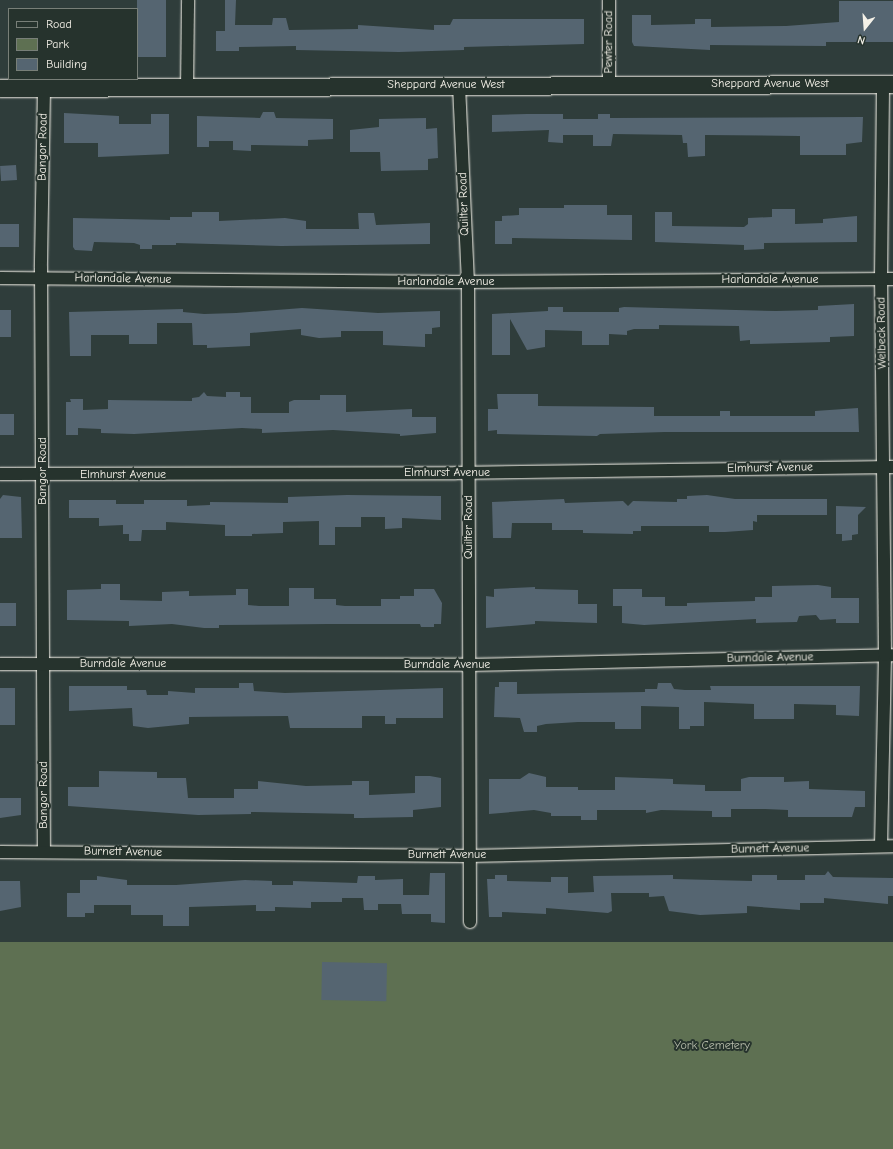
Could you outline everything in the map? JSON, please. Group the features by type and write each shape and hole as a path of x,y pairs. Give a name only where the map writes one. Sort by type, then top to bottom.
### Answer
{"main road":[{"name":"Sheppard Avenue West","path":"0,88 44,89 609,84 888,84"}],"street":[{"path":"187,88 188,0"},
{"name":"Pewter Road","path":"609,0 609,84"},
{"name":"Welbeck Road","path":"881,846 889,655 889,467 881,280 888,84"},
{"name":"Quilter Road","path":"459,85 468,282 468,856 470,922"},
{"name":"Bangor Road","path":"44,89 41,278 44,852"},
{"name":"Harlandale Avenue","path":"0,278 468,282 893,279"},
{"name":"Elmhurst Avenue","path":"0,474 469,473 889,467"},
{"name":"Burndale Avenue","path":"0,664 468,666 889,655"},
{"name":"Burnett Avenue","path":"0,852 468,856 893,846"}],"green space":[{"name":"York Cemetery","path":"0,942 893,942 893,1149 0,1149"}],"building":[{"path":"137,0 166,0 166,57 138,57"},
{"path":"225,0 236,0 235,25 272,25 273,18 286,18 289,30 358,29 358,25 434,30 434,25 450,25 453,19 584,19 584,44 464,47 464,50 399,52 296,50 296,46 239,47 239,51 216,51 216,31 225,31"},
{"path":"839,1 893,1 893,42 826,42 826,46 710,45 710,50 634,46 632,42 632,15 651,15 651,25 695,24 695,19 711,19 711,27 786,26 839,22"},
{"path":"263,112 274,112 276,118 333,119 333,139 308,140 308,146 251,145 251,151 233,150 233,141 209,141 209,147 197,147 197,116 260,118"},
{"path":"64,113 119,116 119,124 151,124 151,114 169,114 169,154 98,157 98,143 64,143"},
{"path":"563,114 563,119 598,119 598,114 610,114 610,118 863,117 862,142 846,144 846,155 800,155 800,136 705,135 705,156 688,157 687,143 683,143 682,135 613,134 611,146 593,146 593,135 563,135 563,143 548,142 549,130 492,132 492,115"},
{"path":"426,118 426,129 437,128 438,158 428,159 428,170 381,171 380,152 350,152 350,130 379,127 379,119"},
{"path":"16,165 17,180 1,181 0,166"},
{"path":"564,205 607,205 607,215 632,215 632,240 512,238 512,244 495,244 495,221 502,221 502,216 519,215 519,208 564,208"},
{"path":"772,209 795,209 795,224 823,223 823,219 857,216 857,242 764,243 764,249 744,250 744,245 655,242 655,212 672,212 672,226 744,227 748,224 748,218 772,217"},
{"path":"192,212 219,212 219,221 285,218 306,221 306,229 359,229 358,213 374,213 376,225 430,223 430,244 281,246 176,243 176,245 152,245 152,249 140,249 140,245 134,243 94,242 92,251 75,250 73,247 73,218 170,220 170,217 192,217"},
{"path":"0,224 19,224 19,247 0,247"},
{"path":"854,304 854,336 830,337 830,342 750,344 750,340 740,341 739,326 659,325 659,329 634,329 627,331 627,335 609,334 609,345 582,345 582,331 545,330 545,347 527,350 510,319 510,355 492,355 492,314 548,311 548,307 563,307 563,312 619,312 619,308 624,307 776,311 818,310 818,306"},
{"path":"302,308 378,313 440,311 440,327 432,328 432,334 425,334 425,347 383,345 383,331 341,331 341,337 319,338 301,335 301,329 250,333 250,346 207,348 207,345 193,345 192,323 157,323 157,344 129,344 129,335 91,335 91,356 70,356 69,312 183,309 183,312 204,314"},
{"path":"0,310 11,310 11,337 0,337"},
{"path":"204,392 207,396 226,397 226,392 240,392 240,397 251,397 251,413 289,413 289,402 294,400 320,400 320,395 346,395 346,412 412,409 412,417 436,417 436,433 400,436 400,434 333,430 262,433 262,429 242,428 134,434 101,433 101,429 78,428 78,435 66,435 66,402 71,402 70,399 83,399 83,410 108,409 108,400 192,401 192,398 199,397"},
{"path":"497,394 538,394 538,406 654,407 654,416 720,416 720,411 730,411 730,416 815,416 815,411 858,408 859,432 665,432 600,434 597,436 497,434 497,430 488,431 488,409 498,409"},
{"path":"0,414 14,414 14,435 0,435"},
{"path":"3,495 21,497 22,538 0,538 0,499"},
{"path":"347,495 441,496 441,520 402,518 402,528 385,529 385,517 361,517 361,527 335,527 335,545 319,545 319,521 283,522 283,533 252,534 252,536 225,536 225,525 166,522 166,530 142,530 141,541 129,541 129,534 123,534 123,525 99,526 99,518 69,518 69,500 116,500 116,504 144,504 144,500 187,500 187,506 210,505 210,502 288,503 288,497"},
{"path":"707,495 735,499 827,499 827,515 757,515 757,522 753,521 753,530 725,532 709,532 709,526 641,526 641,531 633,531 633,534 583,533 583,530 552,530 552,523 512,523 511,538 493,538 492,502 564,499 565,503 623,501 628,506 633,501 677,502 677,499 687,499 687,496"},
{"path":"836,506 866,507 858,515 858,534 852,535 852,540 842,541 842,534 836,534"},
{"path":"101,584 120,584 120,600 162,601 162,592 189,591 189,596 236,595 236,589 248,589 248,605 259,606 289,606 289,588 314,588 314,599 336,599 336,605 345,606 381,606 381,599 400,599 400,596 414,596 414,589 434,589 442,603 441,624 434,624 434,627 421,627 420,624 328,624 219,625 219,628 204,628 172,624 129,626 129,621 67,620 67,590 101,589"},
{"path":"818,585 831,587 831,598 859,598 859,623 836,623 836,619 820,620 816,615 799,616 797,622 756,623 756,619 644,625 622,623 622,606 613,606 613,589 642,589 642,597 665,597 665,606 687,606 687,603 755,601 755,597 772,597 772,586"},
{"path":"535,587 535,589 578,590 578,604 597,604 597,623 535,621 535,624 486,628 486,596 494,597 494,589"},
{"path":"0,603 16,603 16,626 0,626"},
{"path":"499,682 517,682 517,694 645,692 645,689 657,689 658,683 671,683 674,689 685,690 711,690 710,686 860,686 859,716 836,715 836,705 794,704 794,719 754,719 754,704 704,702 704,726 690,726 690,729 679,729 679,707 641,706 641,729 615,729 615,722 578,722 546,724 537,726 537,732 524,732 520,718 494,717 495,687 499,687"},
{"path":"239,683 253,683 254,691 285,693 443,688 443,718 396,718 396,724 385,724 385,716 362,716 362,728 290,728 288,716 189,717 189,724 148,728 133,726 132,708 69,711 69,686 127,686 127,690 146,690 147,695 168,695 168,691 195,693 195,688 239,688"},
{"path":"0,688 15,688 15,725 0,725"},
{"path":"99,771 157,772 157,778 186,778 188,798 234,798 234,789 258,789 258,781 306,786 352,785 352,781 369,781 369,795 415,793 415,776 430,776 441,778 441,807 413,810 413,817 354,818 354,814 251,812 251,814 198,815 68,806 68,787 99,787"},
{"path":"529,773 546,777 546,787 578,787 578,790 615,790 615,777 673,779 673,784 705,785 705,791 741,791 741,779 749,777 784,777 784,782 809,781 809,789 865,791 865,807 855,807 852,817 788,817 788,810 765,809 731,809 731,817 712,817 712,811 661,810 646,813 646,810 597,810 597,820 581,820 581,816 551,816 551,813 534,810 489,814 489,779 520,779"},
{"path":"0,798 21,798 21,815 0,818"},
{"path":"828,871 833,877 893,878 893,896 888,896 888,904 824,898 824,903 800,903 800,910 747,906 747,913 700,915 669,911 664,896 649,897 649,893 611,893 612,911 608,913 546,908 546,914 502,912 502,917 489,917 487,879 495,879 495,875 507,875 507,881 551,882 551,877 568,877 568,893 594,892 593,876 673,875 673,879 752,881 752,875 777,875 777,880 805,880 805,875 825,875"},
{"path":"430,873 445,873 445,923 431,922 431,914 402,914 401,904 378,904 378,910 364,910 363,898 342,898 342,902 311,902 311,908 275,907 275,911 256,911 256,905 189,907 189,926 163,926 163,915 131,915 131,905 94,905 94,913 85,913 85,917 67,917 67,893 80,893 80,880 97,880 97,876 127,880 127,885 176,885 245,880 272,881 272,885 293,885 293,881 357,883 358,876 375,876 375,880 403,879 403,895 429,895"},
{"path":"0,881 20,881 21,907 0,911"},
{"path":"322,962 387,963 386,1001 321,1000"}]}
